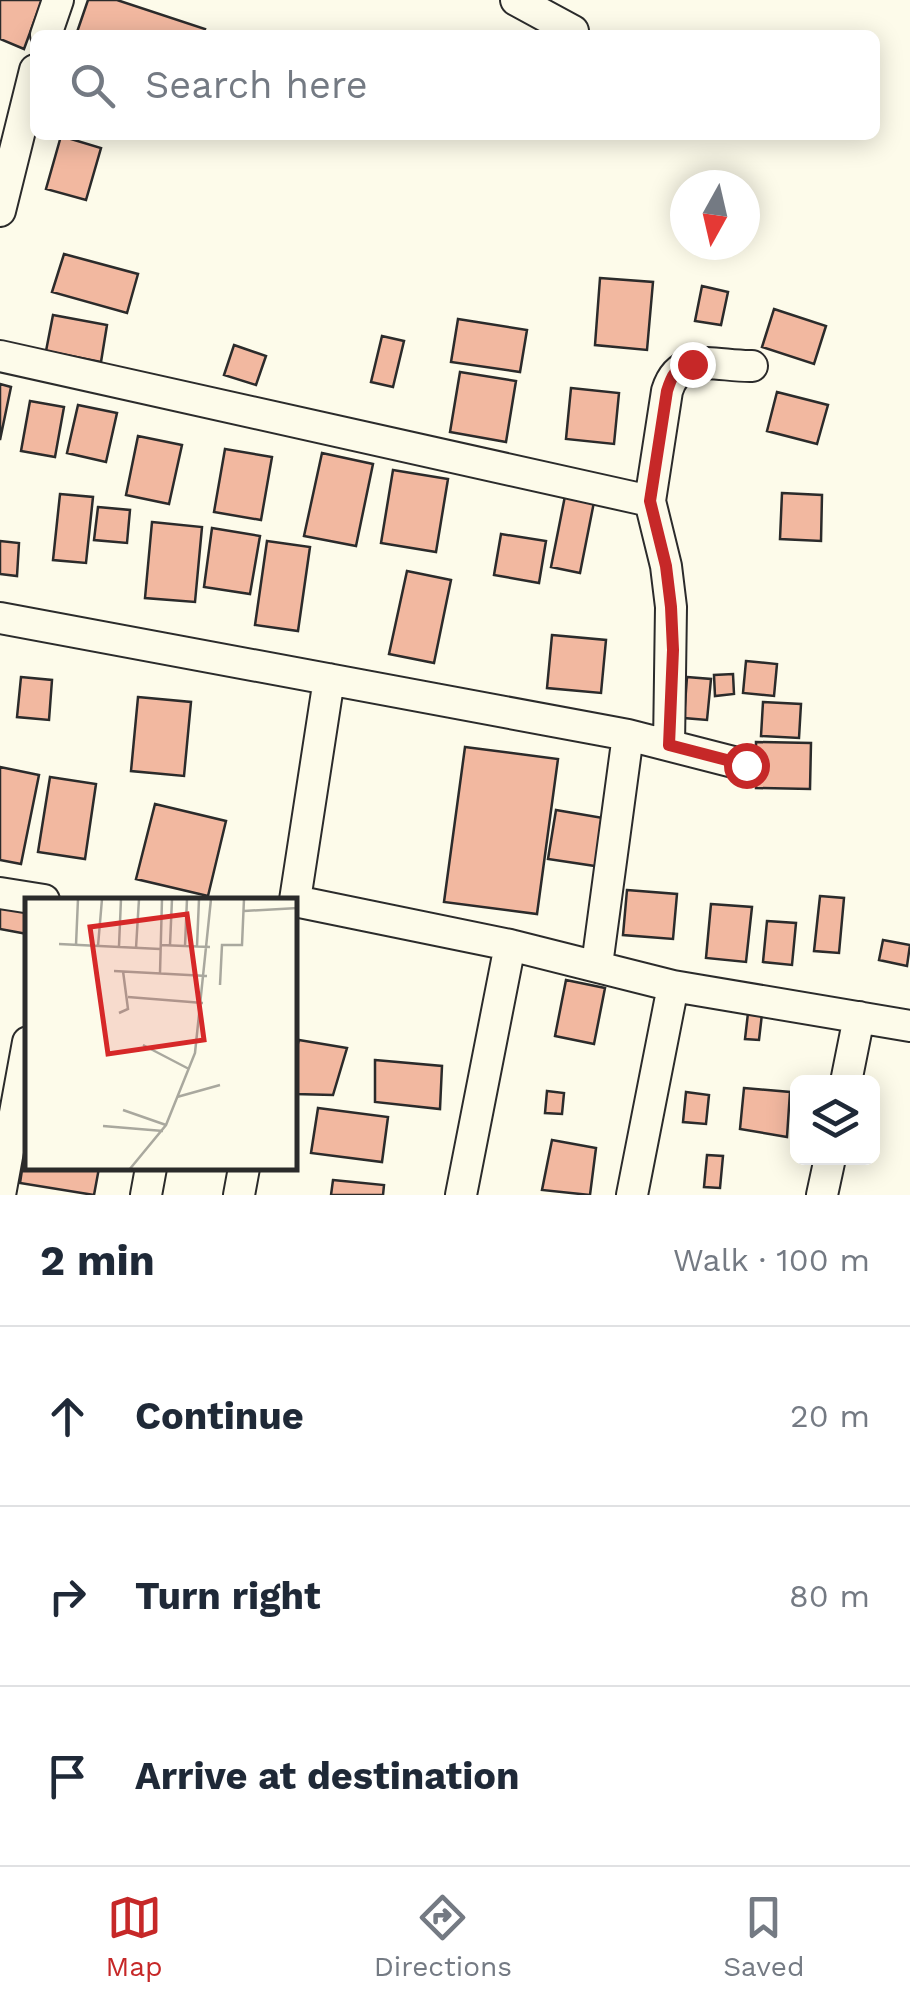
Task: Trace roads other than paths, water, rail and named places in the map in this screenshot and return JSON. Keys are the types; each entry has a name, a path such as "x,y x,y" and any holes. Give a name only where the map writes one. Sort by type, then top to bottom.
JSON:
{"street":[{"path":"48,30 58,0"},
{"path":"516,0 570,30"},
{"path":"0,210 30,90"},
{"path":"0,356 650,501"},
{"path":"669,745 671,607 666,566 650,501 672,374 680,366 692,364 752,366"},
{"path":"0,618 628,735 746,765"},
{"path":"295,898 329,679"},
{"path":"597,965 628,735"},
{"path":"0,892 33,898"},
{"path":"298,902 510,945 673,986 910,1026"},
{"path":"461,1195 510,945"},
{"path":"632,1195 673,986"},
{"path":"847,1075 859,1017"},
{"path":"0,1195 25,1058"},
{"path":"822,1195 828,1165"},
{"path":"146,1195 151,1170"},
{"path":"239,1195 244,1170"}]}
